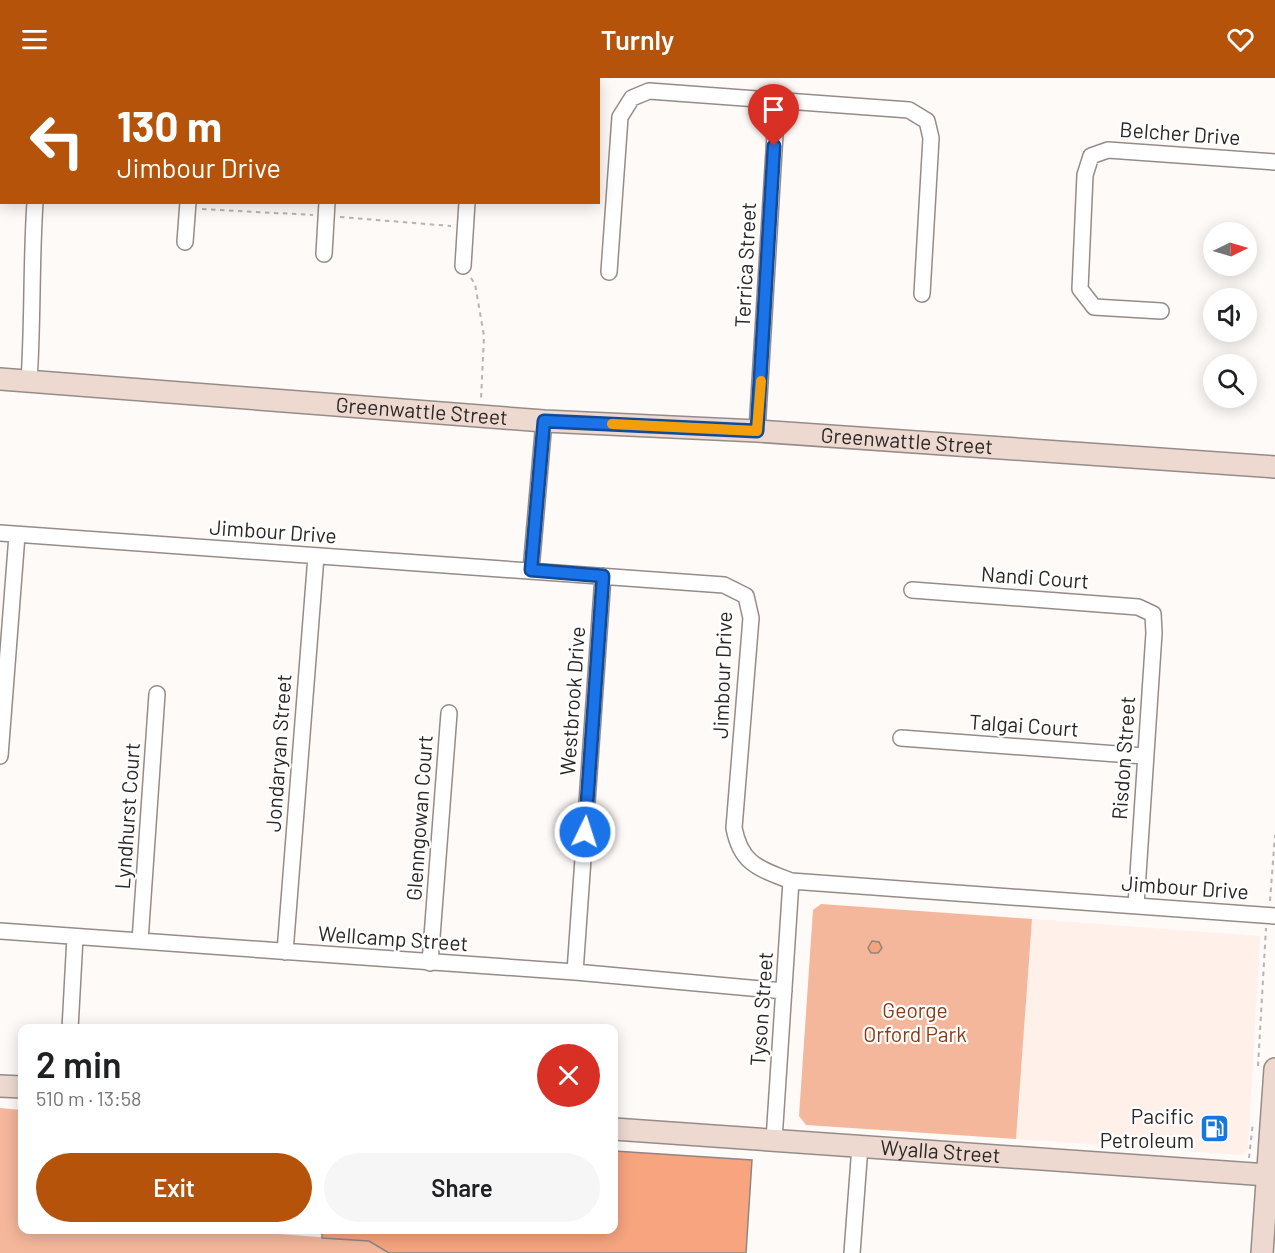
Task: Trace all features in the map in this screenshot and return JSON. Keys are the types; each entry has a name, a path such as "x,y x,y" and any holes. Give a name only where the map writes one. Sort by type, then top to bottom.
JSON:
{"street":[{"path":"609,273 620,117 632,98 649,91 909,110 927,121 932,138 922,294"},
{"name":"Terrica Street","path":"757,431 777,102"},
{"name":"Belcher Drive","path":"1161,311 1094,307 1080,289 1085,175 1091,156 1108,150 1275,162"},
{"path":"29,381 33,308 31,256 36,204"},
{"path":"185,242 188,204"},
{"path":"324,254 327,204"},
{"path":"463,266 467,204"},
{"name":"Greenwattle Street","path":"0,379 544,421 757,431 1275,467"},
{"path":"531,570 544,421"},
{"name":"Jimbour Drive","path":"0,533 724,585 746,596 751,618 734,828 739,850 762,869 791,881 1271,916"},
{"path":"0,756 17,535"},
{"name":"Jondaryan Street","path":"285,952 316,556"},
{"name":"Westbrook Drive","path":"575,972 603,576"},
{"name":"Nandi Court","path":"912,590 1138,607 1153,614"},
{"name":"Risdon Street","path":"1136,905 1144,756 1154,633 1153,614"},
{"name":"Lyndhurst Court","path":"140,940 158,694"},
{"name":"Glenngowan Court","path":"430,963 449,713"},
{"name":"Talgai Court","path":"901,738 1144,756"},
{"name":"Tyson Street","path":"774,1140 791,881"},
{"name":"Wellcamp Street","path":"0,931 575,972 784,991"},
{"path":"70,1024 75,938"},
{"path":"1262,1253 1271,1173 1266,1069"},
{"path":"0,1086 18,1087"},
{"name":"Wyalla Street","path":"618,1129 1271,1173"},
{"path":"852,1253 860,1146"}],"path":[{"path":"463,266 475,284 484,336 481,399"},
{"path":"1266,1069 1275,835"},
{"path":"1249,1156 1254,1115"}],"shaded area":[{"path":"1032,919 1260,936 1248,1149 1242,1155 1016,1139"}],"green space":[{"name":"George Orford Park","path":"821,904 1032,919 1016,1139 806,1125 799,1116 813,910"},
{"path":"0,1108 18,1110 18,1234 280,1234 369,1241 389,1253 0,1253"}],"building":[{"path":"872,941 879,942 882,948 878,953 871,953 868,948"},
{"path":"618,1151 752,1160 746,1253 389,1253 369,1241 322,1238 322,1234 618,1234"}],"slow traffic":[{"path":"612,424 757,431 761,381"}],"place":[{"name":"Pacific Petroleum","path":"1215,1129"}],"route":[{"path":"585,832 603,576 531,570 544,421 757,431 774,146"}]}
